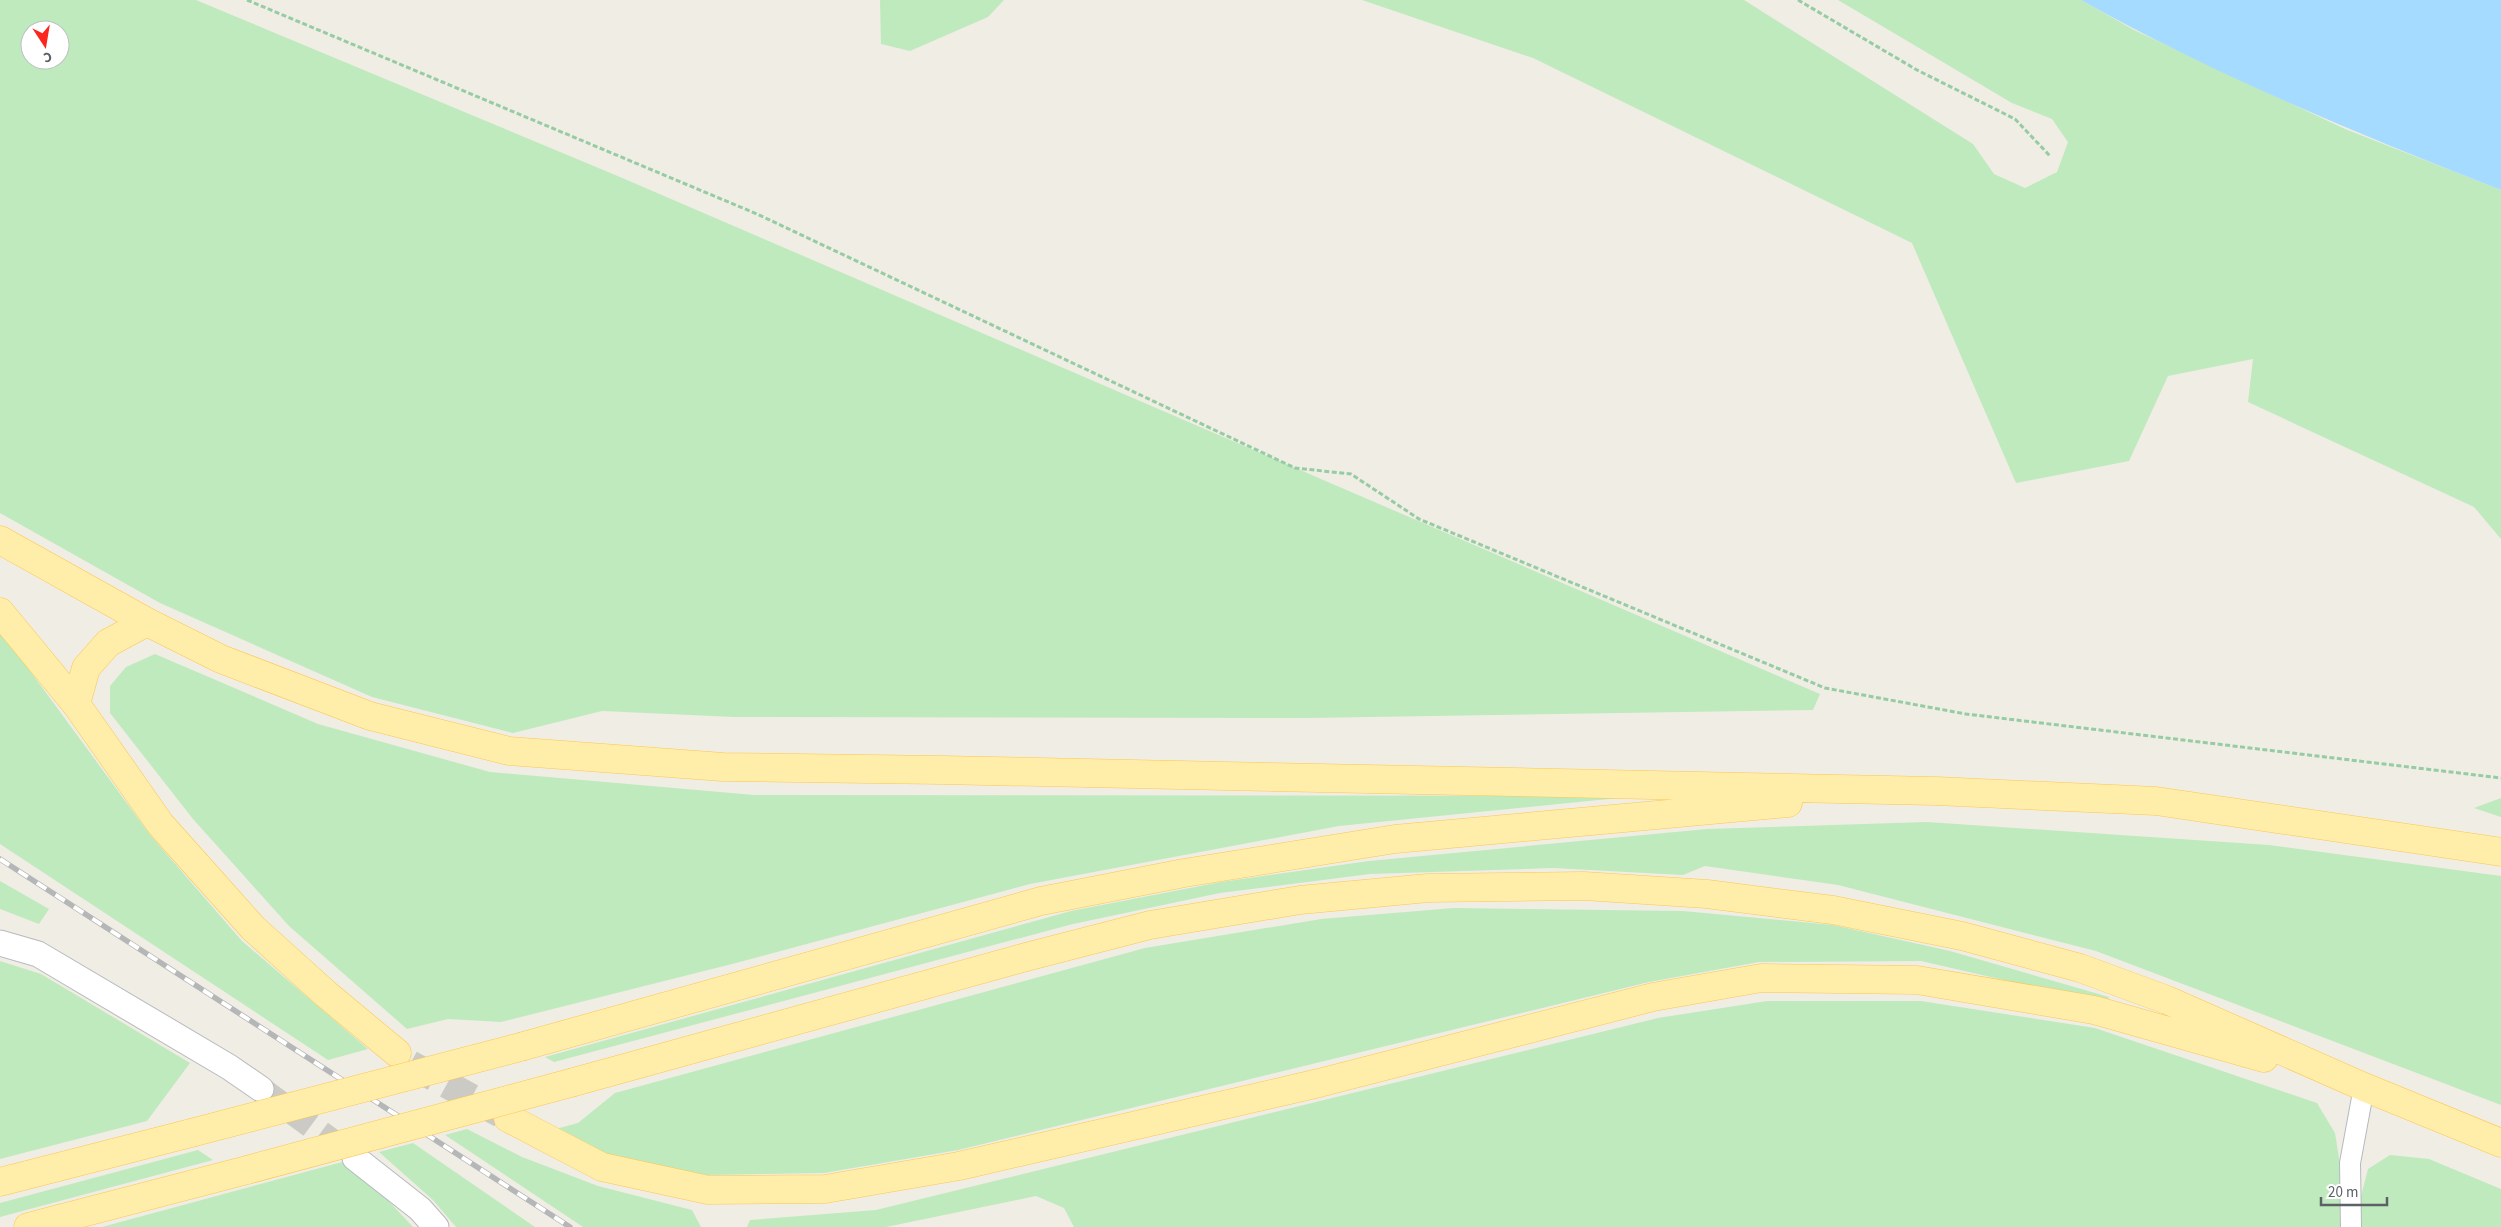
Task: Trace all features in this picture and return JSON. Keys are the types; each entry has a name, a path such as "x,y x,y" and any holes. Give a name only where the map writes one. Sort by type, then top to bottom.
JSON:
{"main road":[{"path":"0,540 148,622 221,658 370,716 509,751 723,767 1936,791 2156,801 2501,852"},
{"path":"0,612 76,704 161,825 253,928 326,994 397,1053"},
{"path":"76,704 86,668 108,643 148,622"},
{"path":"0,1182 524,1046 1041,901 1184,873 1395,839 1936,791"},
{"path":"28,1227 574,1082 1016,959 1150,925 1300,900 1428,888 1584,886 1707,894 1833,910 1962,936 2080,968 2167,1000 2364,1087 2501,1143"},
{"path":"508,1118 602,1167 708,1190 825,1189 960,1166 1319,1083 1653,997 1761,978 1917,980 2094,1010 2364,1087"}],"street":[{"path":"0,943 38,954 229,1067 261,1089"},
{"path":"2351,1227 2350,1163 2364,1087"},
{"path":"355,1158 420,1209 436,1227"}],"path":[{"path":"247,0 758,214 1295,468 1351,474 1419,519 1825,688 1966,714 2501,778"},
{"path":"1798,0 1917,70 2016,119 2050,156"}],"green space":[{"path":"0,0 196,0 620,177 1820,694 1813,710 1307,718 734,717 602,711 513,733 372,697 160,603 0,513"},
{"path":"880,0 1004,0 988,17 910,51 881,44"},
{"path":"1362,0 1744,0 1973,144 1994,174 2025,188 2057,172 2068,142 2052,119 2012,103 1838,0 2081,0 2134,30 2345,129 2501,190 2501,539 2474,507 2248,402 2253,359 2168,376 2129,461 2016,483 1912,243 1533,58"},
{"path":"0,630 151,836 242,941 368,1049 328,1060 0,844"},
{"path":"155,654 318,724 490,772 754,795 1638,796 1339,826 1030,884 736,963 501,1022 448,1019 407,1029 289,926 193,819 110,713 110,686 126,667"},
{"path":"2501,798 2501,817 2474,808"},
{"path":"1927,822 2269,845 2501,876 2501,1105 2096,951 1838,885 1705,866 1683,875 1553,868 1370,874 1220,893 1073,924 554,1062 545,1057 1071,911 1221,882 1369,861 1707,829"},
{"path":"0,881 49,909 39,924 0,909"},
{"path":"1454,908 1683,911 1833,925 1950,951 2109,997 2107,1004 1921,961 1759,962 1649,982 958,1150 824,1173 707,1175 608,1158 556,1129 578,1123 615,1093 1145,948 1321,919"},
{"path":"0,961 41,974 190,1063 147,1121 0,1159"},
{"path":"1767,1001 1921,1001 2095,1028 2317,1103 2335,1133 2344,1190 2342,1227 1074,1227 1064,1208 1036,1196 886,1227 747,1227 750,1220 876,1210 1658,1018"},
{"path":"467,1129 522,1157 598,1186 692,1210 701,1227 583,1227 445,1135"},
{"path":"413,1143 535,1227 456,1227 433,1200 379,1152"},
{"path":"198,1150 213,1160 0,1217 0,1203"},
{"path":"2390,1155 2429,1159 2501,1189 2501,1227 2361,1227 2360,1200 2368,1169"},
{"path":"350,1160 413,1227 102,1227 331,1165"}],"water":[{"path":"2081,0 2501,0 2501,190 2288,102 2183,53"}],"tunnel":[{"path":"410,1064 501,1114"},
{"path":"261,1089 352,1156"}],"railway":[{"path":"0,859 570,1227"}]}
